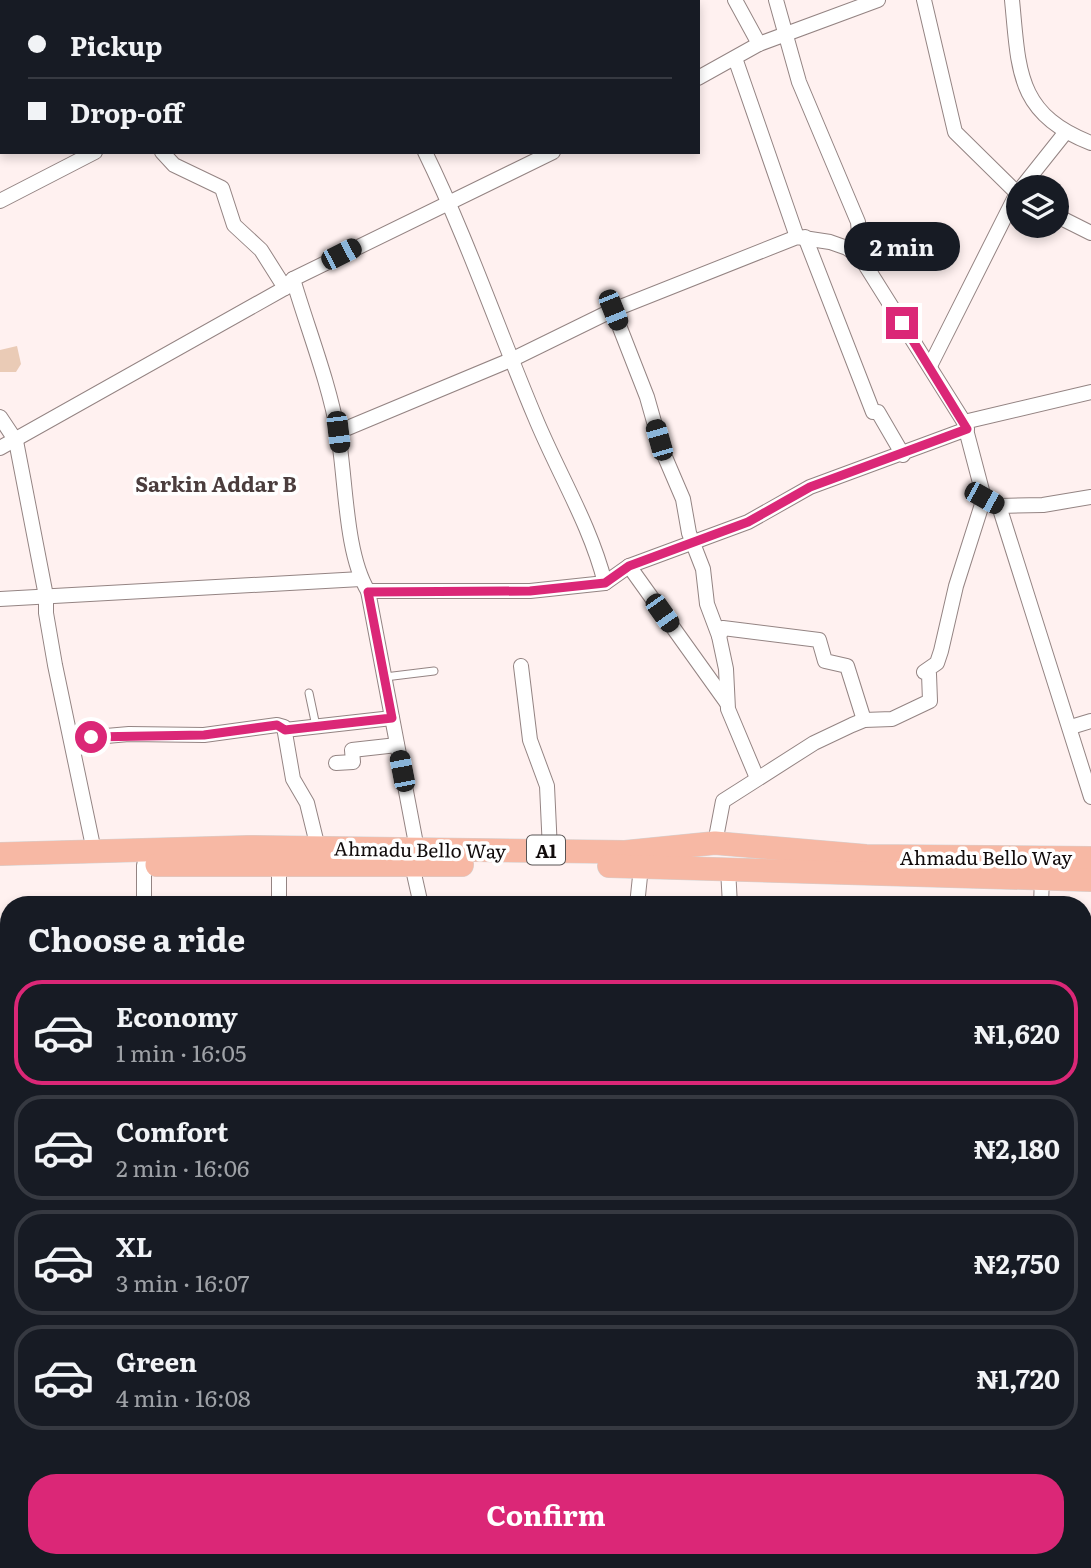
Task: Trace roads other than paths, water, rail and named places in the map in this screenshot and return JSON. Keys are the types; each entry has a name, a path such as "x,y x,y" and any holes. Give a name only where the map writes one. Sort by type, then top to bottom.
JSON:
{"highway":[{"name":"Ahmadu Bello Way","path":"0,868 279,864 550,850 625,852 715,843 866,856 1091,858"},
{"name":"Ahmadu Bello Way","path":"0,854 318,848 414,857 641,867 1091,880"}],"street":[{"path":"735,0 759,44"},
{"path":"776,0 784,34 822,141 858,222 861,258"},
{"path":"700,77 759,44 878,0"},
{"path":"924,0 955,132 1006,179"},
{"path":"1012,0 1020,75 1026,94 1036,108 1065,133 1091,144"},
{"path":"735,58 801,237 873,412 878,412 903,455"},
{"path":"1032,175 1065,133"},
{"path":"0,201 91,154"},
{"path":"164,154 174,165 222,188 234,225 261,250 289,283 338,432 349,519 385,677 420,896"},
{"path":"426,154 450,203 545,443 597,550 605,583"},
{"path":"0,448 289,283 549,154"},
{"path":"930,366 1006,217"},
{"path":"1069,222 1091,233"},
{"path":"338,432 513,359 613,310 801,237 848,248 861,258 966,425 984,498 956,586 937,663 924,673 929,674 930,701 892,719 864,720 814,743 757,778 723,801 715,843"},
{"path":"613,310 643,387 662,450 683,499 689,533 703,569 707,604 719,636 726,669 727,703"},
{"path":"0,599 365,585 530,591 605,583 629,566 695,544 748,522 810,487 903,455 966,425 1091,392"},
{"path":"0,417 16,441 46,596 46,613 94,851"},
{"path":"984,498 999,506 1042,505 1091,498"},
{"path":"999,506 1091,797"},
{"path":"629,566 727,703 757,778"},
{"path":"719,636 723,628 819,640 825,661 847,666 864,720"},
{"path":"521,666 530,740 547,786 550,850"},
{"path":"72,739 129,734 204,735 277,725 285,730 392,718"},
{"path":"1071,727 1091,721"},
{"path":"285,730 291,772 307,803 318,848"},
{"path":"336,764 353,762 352,750 397,745"},
{"path":"279,864 279,896"},
{"path":"144,865 144,896"},
{"path":"638,896 641,867"},
{"path":"728,869 730,896"},
{"path":"1041,896 1042,877"}],"lane":[{"path":"385,677 434,671"},
{"path":"309,693 316,727"}],"district":[{"name":"Sarkin Addar B","path":"216,482"}]}
